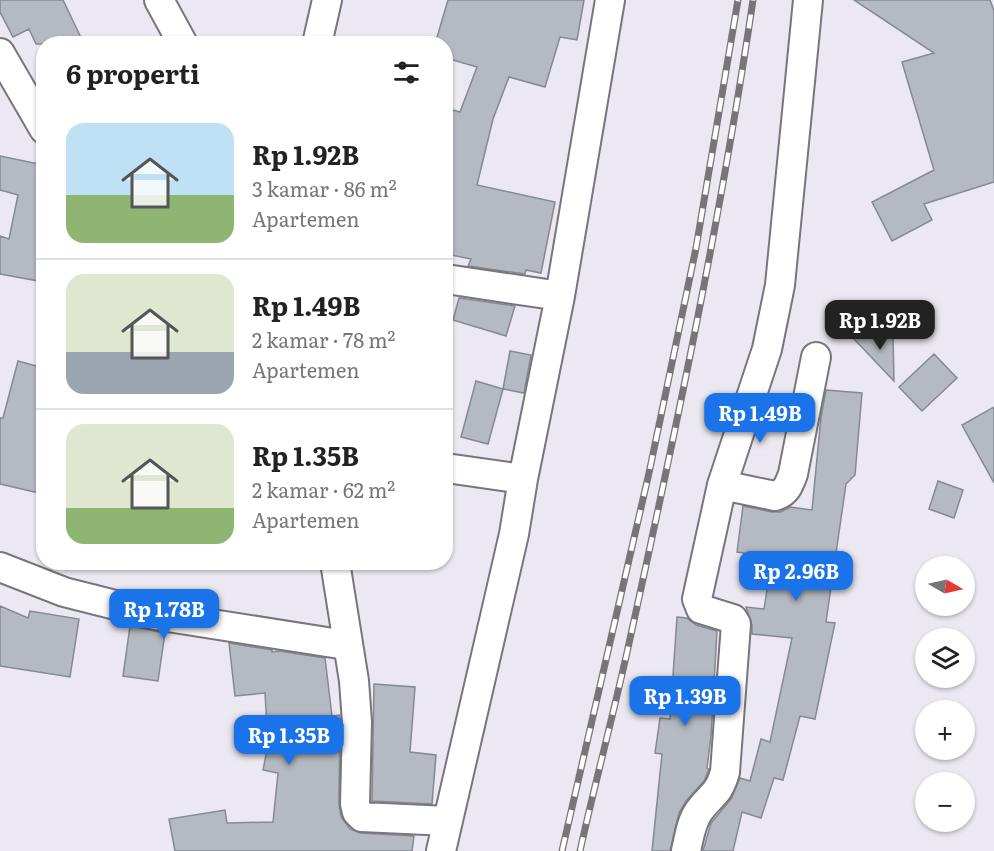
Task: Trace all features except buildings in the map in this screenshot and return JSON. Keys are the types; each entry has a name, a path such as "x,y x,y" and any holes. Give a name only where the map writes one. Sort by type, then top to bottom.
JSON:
{"street":[{"path":"159,0 179,36"},
{"path":"319,36 327,0"},
{"path":"441,851 514,534 560,296 610,0"},
{"path":"686,851 696,817 718,792 725,772 736,624 733,619 701,609 697,599 722,485 767,348 780,285 808,0"},
{"path":"0,53 36,115"},
{"path":"453,280 560,296"},
{"path":"722,485 775,496 787,489 793,474 816,357"},
{"path":"453,469 523,479"},
{"path":"0,567 64,592 155,615 346,645"},
{"path":"336,570 346,645 354,681 357,722 355,804 357,812 362,817 448,821"}],"railway":[{"path":"562,851 649,473 696,248 738,0"},
{"path":"580,851 628,648 680,406 727,163 753,0"}]}
